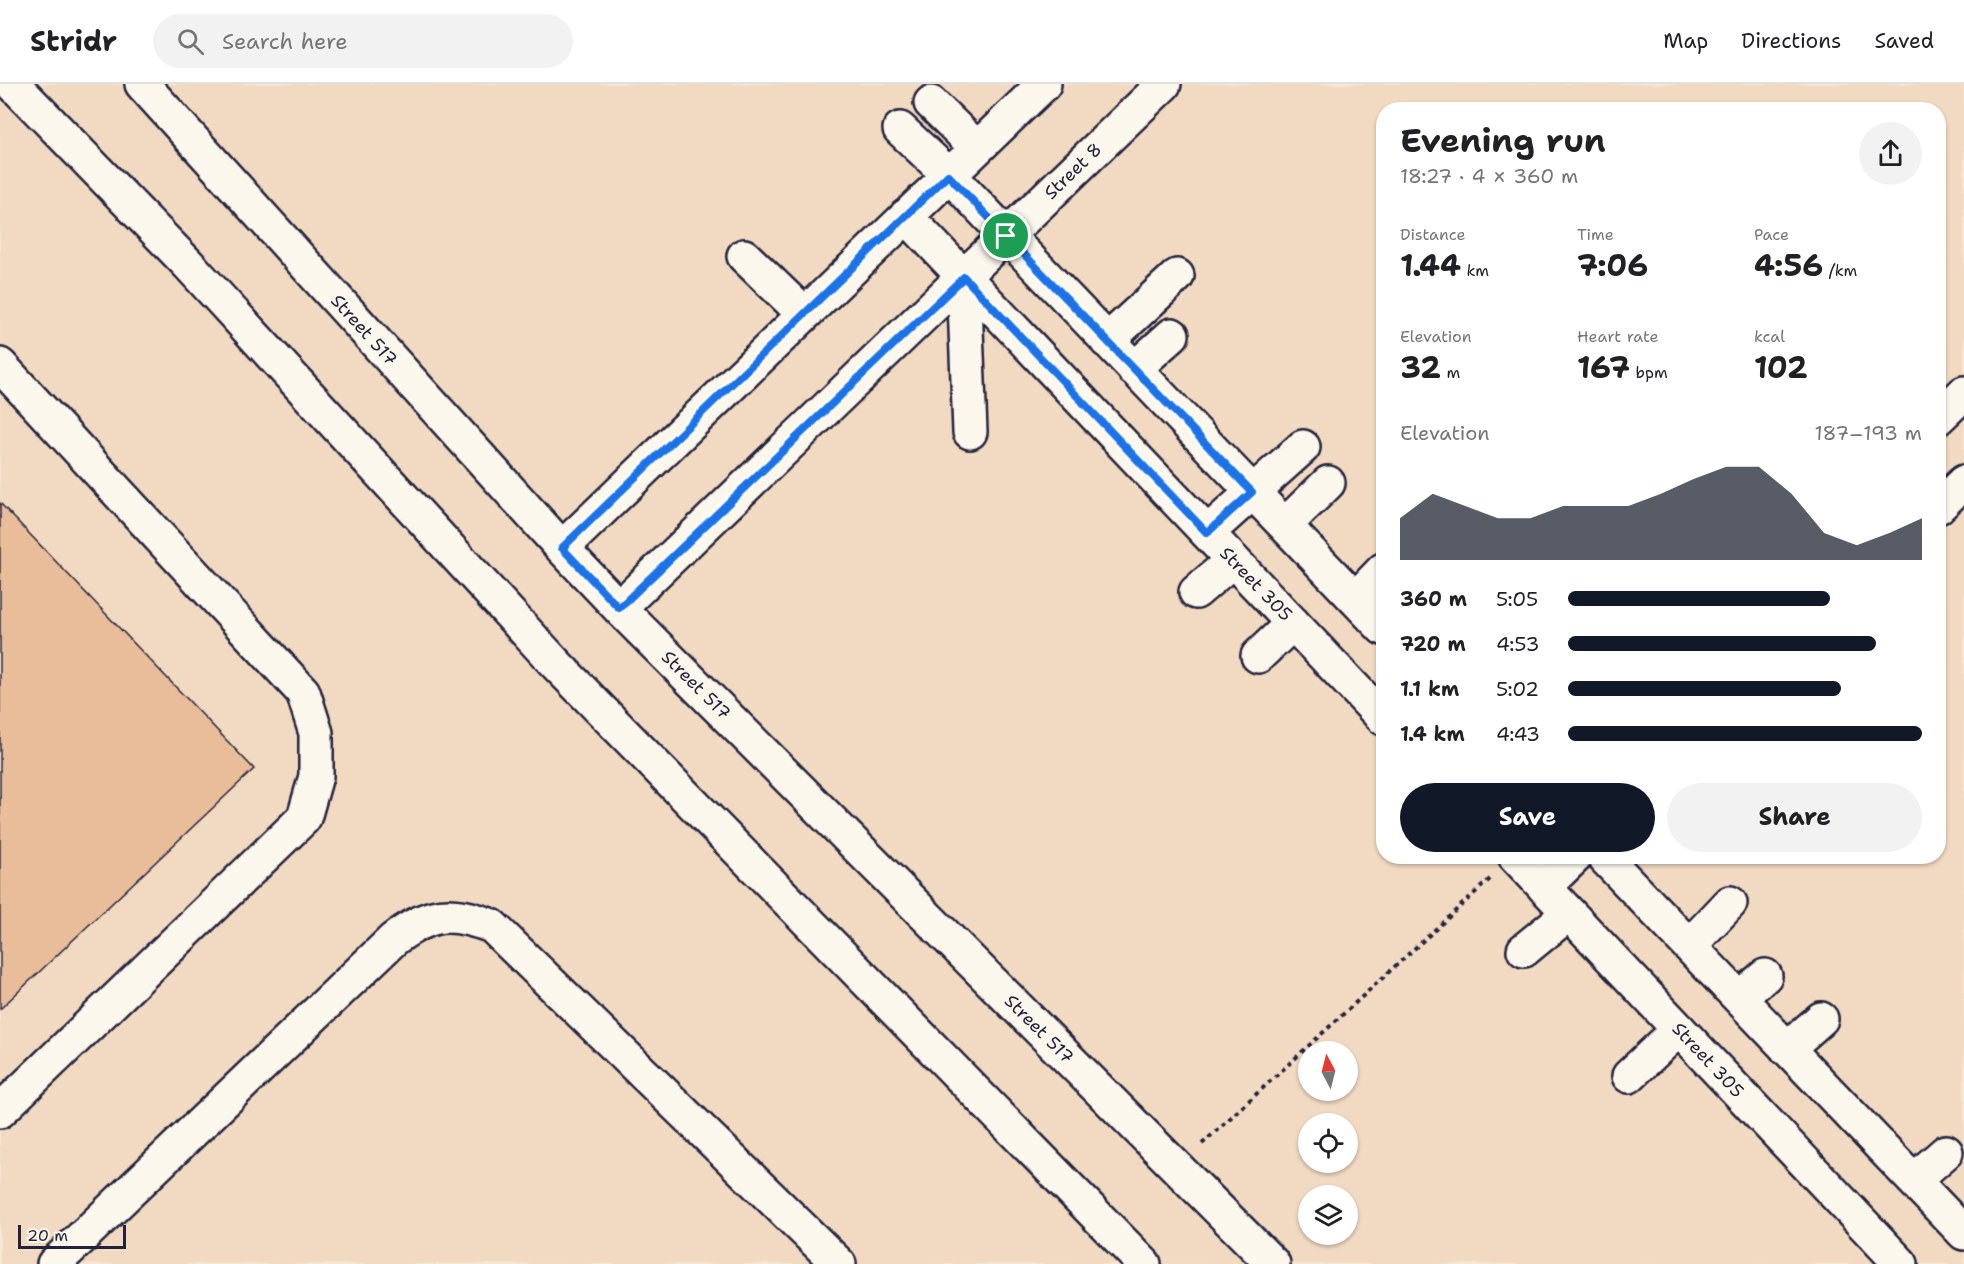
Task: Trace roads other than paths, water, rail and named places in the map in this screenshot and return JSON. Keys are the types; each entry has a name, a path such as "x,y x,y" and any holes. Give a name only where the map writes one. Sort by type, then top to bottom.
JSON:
{"street":[{"path":"13,84 189,265 555,663 1144,1264"},
{"path":"562,548 1044,84"},
{"name":"Street 8","path":"619,608 1164,84"},
{"name":"Street 517","path":"154,88 562,548 619,608 1273,1264"},
{"path":"931,103 977,148"},
{"path":"900,129 948,175 1376,621"},
{"name":"Street 305","path":"906,216 1376,711"},
{"path":"744,255 804,314"},
{"path":"1107,341 1177,276"},
{"path":"964,277 970,432"},
{"path":"1134,369 1172,335"},
{"path":"0,365 303,692 316,733 316,776 304,818 0,1112"},
{"path":"1946,410 1964,393"},
{"path":"1207,533 1302,447"},
{"path":"1946,499 1964,482"},
{"path":"1285,525 1328,483"},
{"path":"1196,592 1233,560"},
{"path":"1355,599 1376,577"},
{"path":"1258,656 1293,623"},
{"name":"Street 305","path":"1522,864 1897,1262"},
{"path":"1544,887 1568,864"},
{"path":"1611,864 1964,1233"},
{"path":"1689,946 1730,903"},
{"path":"1524,950 1569,913"},
{"path":"54,1264 394,939 416,923 441,916 467,917 492,926 839,1264"},
{"path":"1739,998 1765,976"},
{"path":"1787,1049 1821,1019"},
{"path":"1629,1077 1679,1029"},
{"path":"1914,1180 1946,1152"}]}
